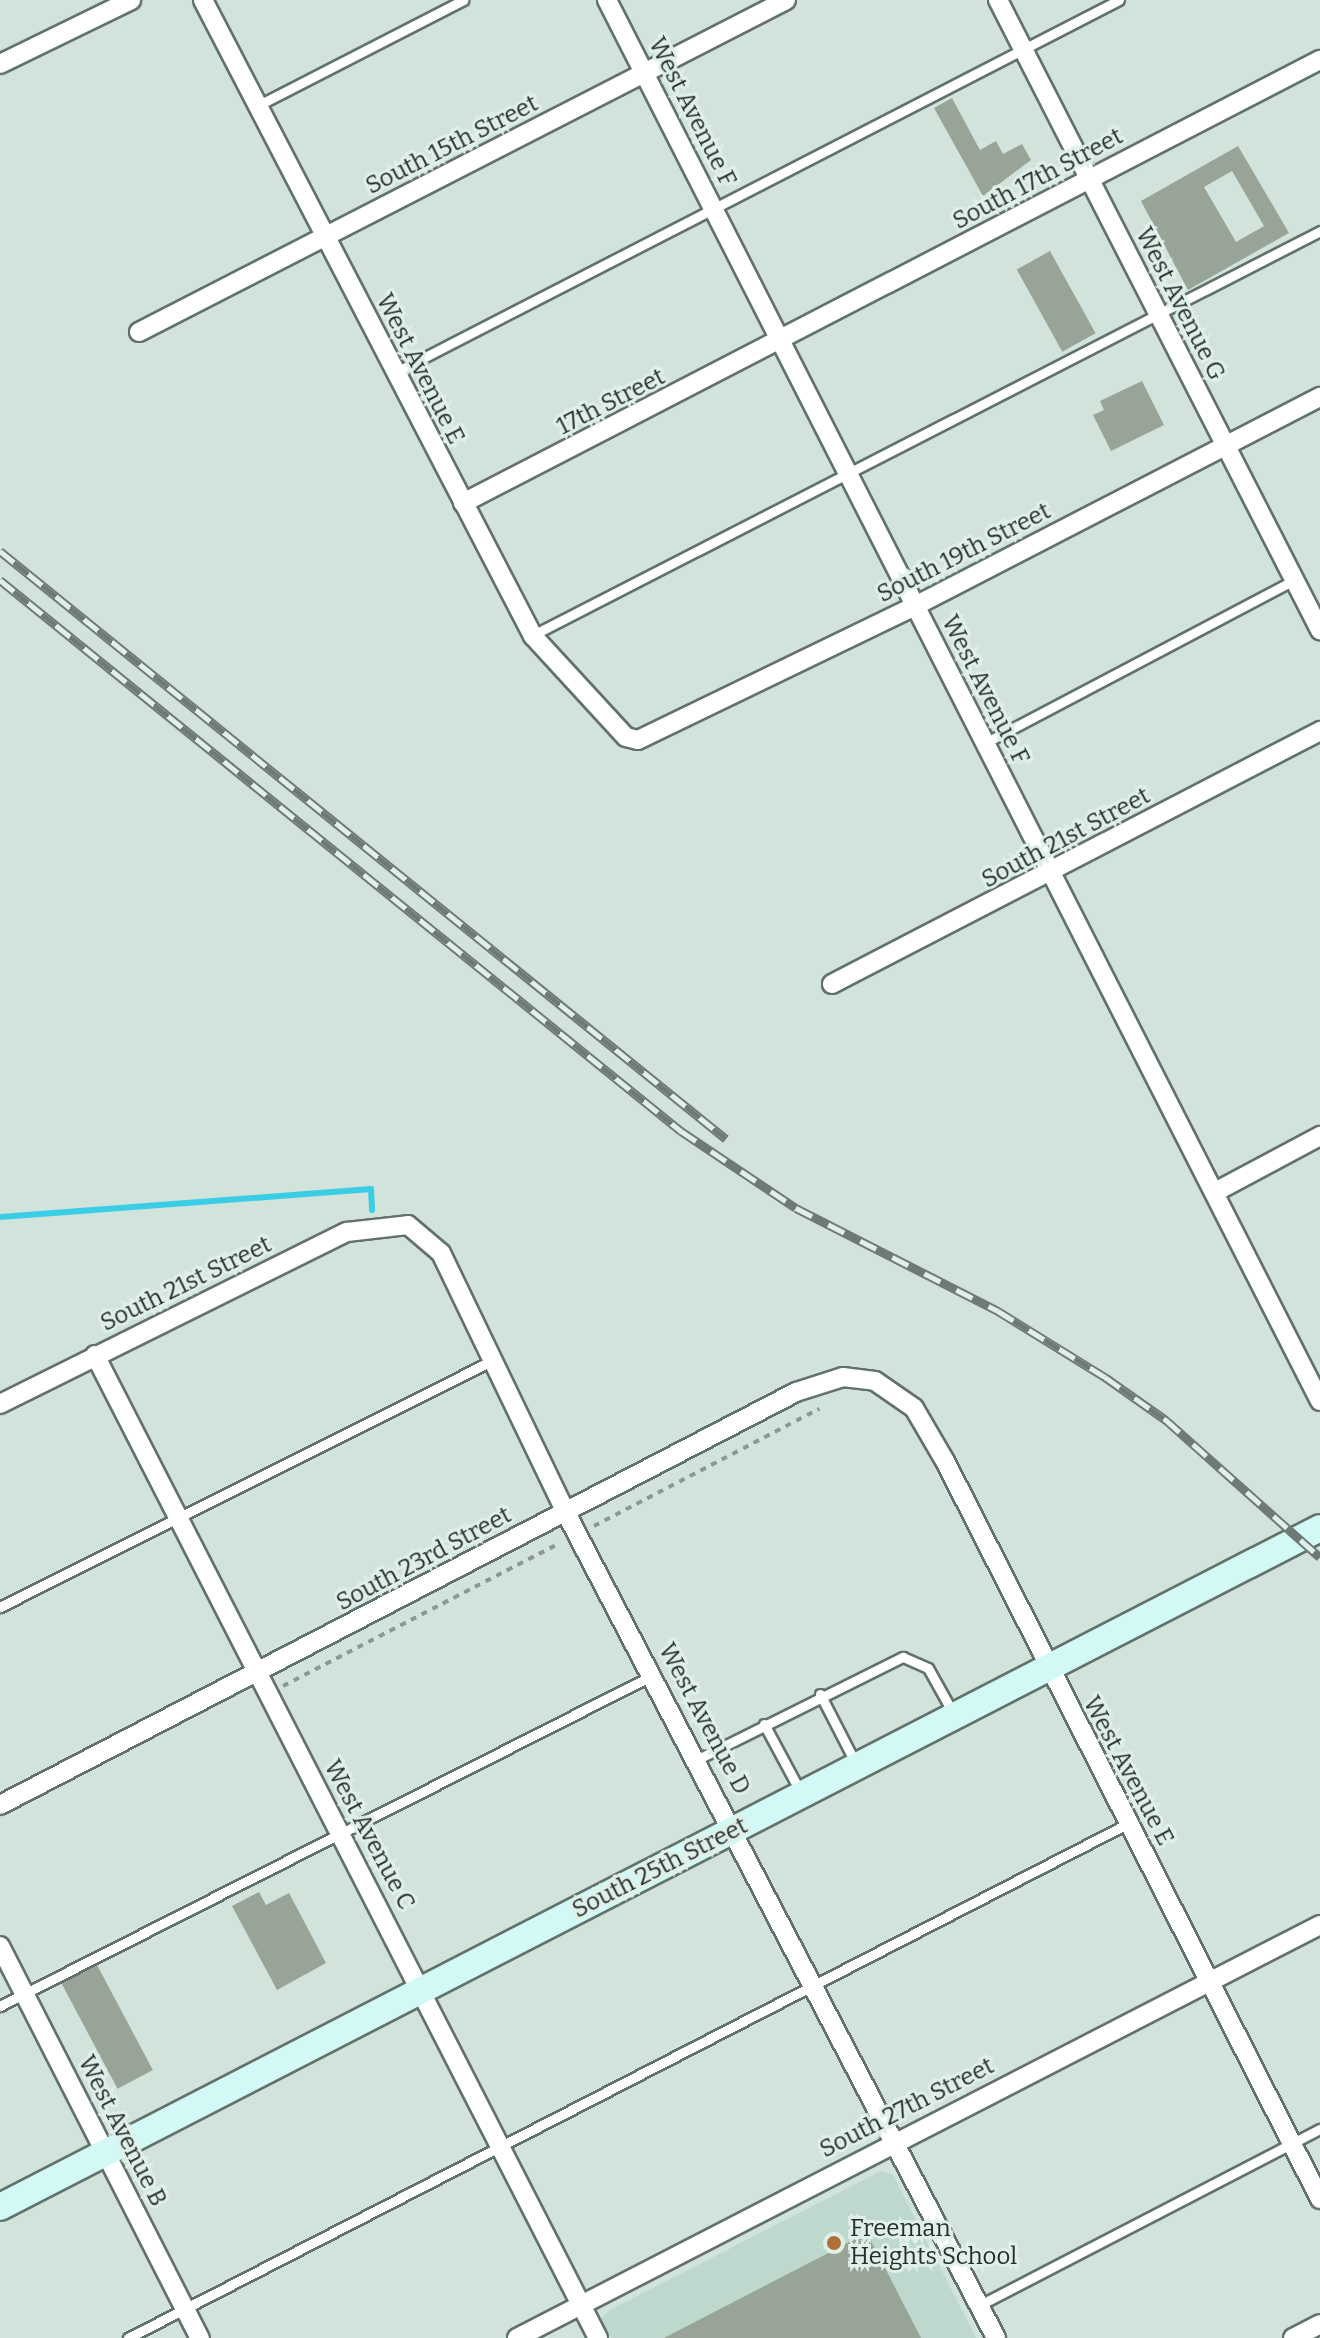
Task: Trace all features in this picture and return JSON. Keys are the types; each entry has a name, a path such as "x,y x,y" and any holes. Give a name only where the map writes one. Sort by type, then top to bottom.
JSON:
{"street":[{"path":"0,64 131,0"},
{"name":"West Avenue E","path":"203,0 533,636 626,737"},
{"name":"West Avenue F","path":"607,0 647,73 847,474 1217,1191 1320,1401"},
{"name":"South 15th Street","path":"139,332 786,0"},
{"name":"West Avenue G","path":"998,0 1320,630"},
{"name":"South 17th Street","path":"781,343 1089,178 1320,60"},
{"name":"17th Street","path":"463,503 781,343"},
{"name":"South 19th Street","path":"626,737 638,740 915,606 1320,397"},
{"name":"South 21st Street","path":"832,984 1052,873 1320,731"},
{"path":"1217,1191 1320,1136"},
{"name":"South 21st Street","path":"0,1404 347,1232 399,1225"},
{"name":"West Avenue D","path":"399,1225 441,1253 565,1511 736,1829 996,2338"},
{"name":"West Avenue C","path":"95,1355 423,1990 598,2338"},
{"name":"South 23rd Street","path":"0,1805 258,1674 796,1392 843,1377 875,1381"},
{"name":"West Avenue E","path":"875,1381 914,1408 1047,1669 1212,1979 1320,2199"},
{"name":"South 25th Street","path":"0,2207 1320,1528"},
{"name":"South 27th Street","path":"517,2338 896,2140 1320,1925"},
{"name":"West Avenue B","path":"0,1946 200,2338"},
{"path":"1293,2338 1320,2324"}],"lane":[{"path":"257,106 463,0"},
{"path":"395,373 1119,0"},
{"path":"533,636 1320,231"},
{"path":"985,743 1294,580"},
{"path":"0,1607 493,1360"},
{"path":"698,1759 820,1694 903,1657 928,1668 955,1716"},
{"path":"0,2006 339,1830 653,1675"},
{"path":"820,1694 857,1767"},
{"path":"764,1724 802,1795"},
{"path":"128,2338 503,2150 1129,1823"},
{"path":"980,2305 1320,2129"}],"path":[{"path":"594,1526 819,1409"},
{"path":"279,1688 569,1538"}],"shaded area":[{"name":"Freeman Heights School","path":"881,2171 893,2175 976,2338 611,2338 601,2319 610,2310"}],"building":[{"path":"952,98 980,150 996,141 1003,154 1022,144 1031,160 983,196 934,108"},
{"path":"1238,146 1289,233 1188,290 1141,201","holes":["1232,171 1264,226 1236,242 1204,187"]},
{"path":"1050,251 1096,333 1062,352 1017,269"},
{"path":"1142,381 1164,425 1111,451 1093,415 1104,410 1100,401"},
{"path":"259,1892 266,1905 289,1893 326,1963 277,1990 232,1906"},
{"path":"97,1965 153,2070 118,2089 62,1984"},
{"path":"867,2233 921,2338 664,2338"}],"waterway":[{"path":"0,1217 371,1189 372,1210"}],"railway":[{"path":"0,551 726,1139"},
{"path":"0,580 681,1131 796,1208 998,1311 1105,1377 1166,1420 1320,1557"}],"place":[{"name":"Freeman Heights School","path":"834,2243"}]}
